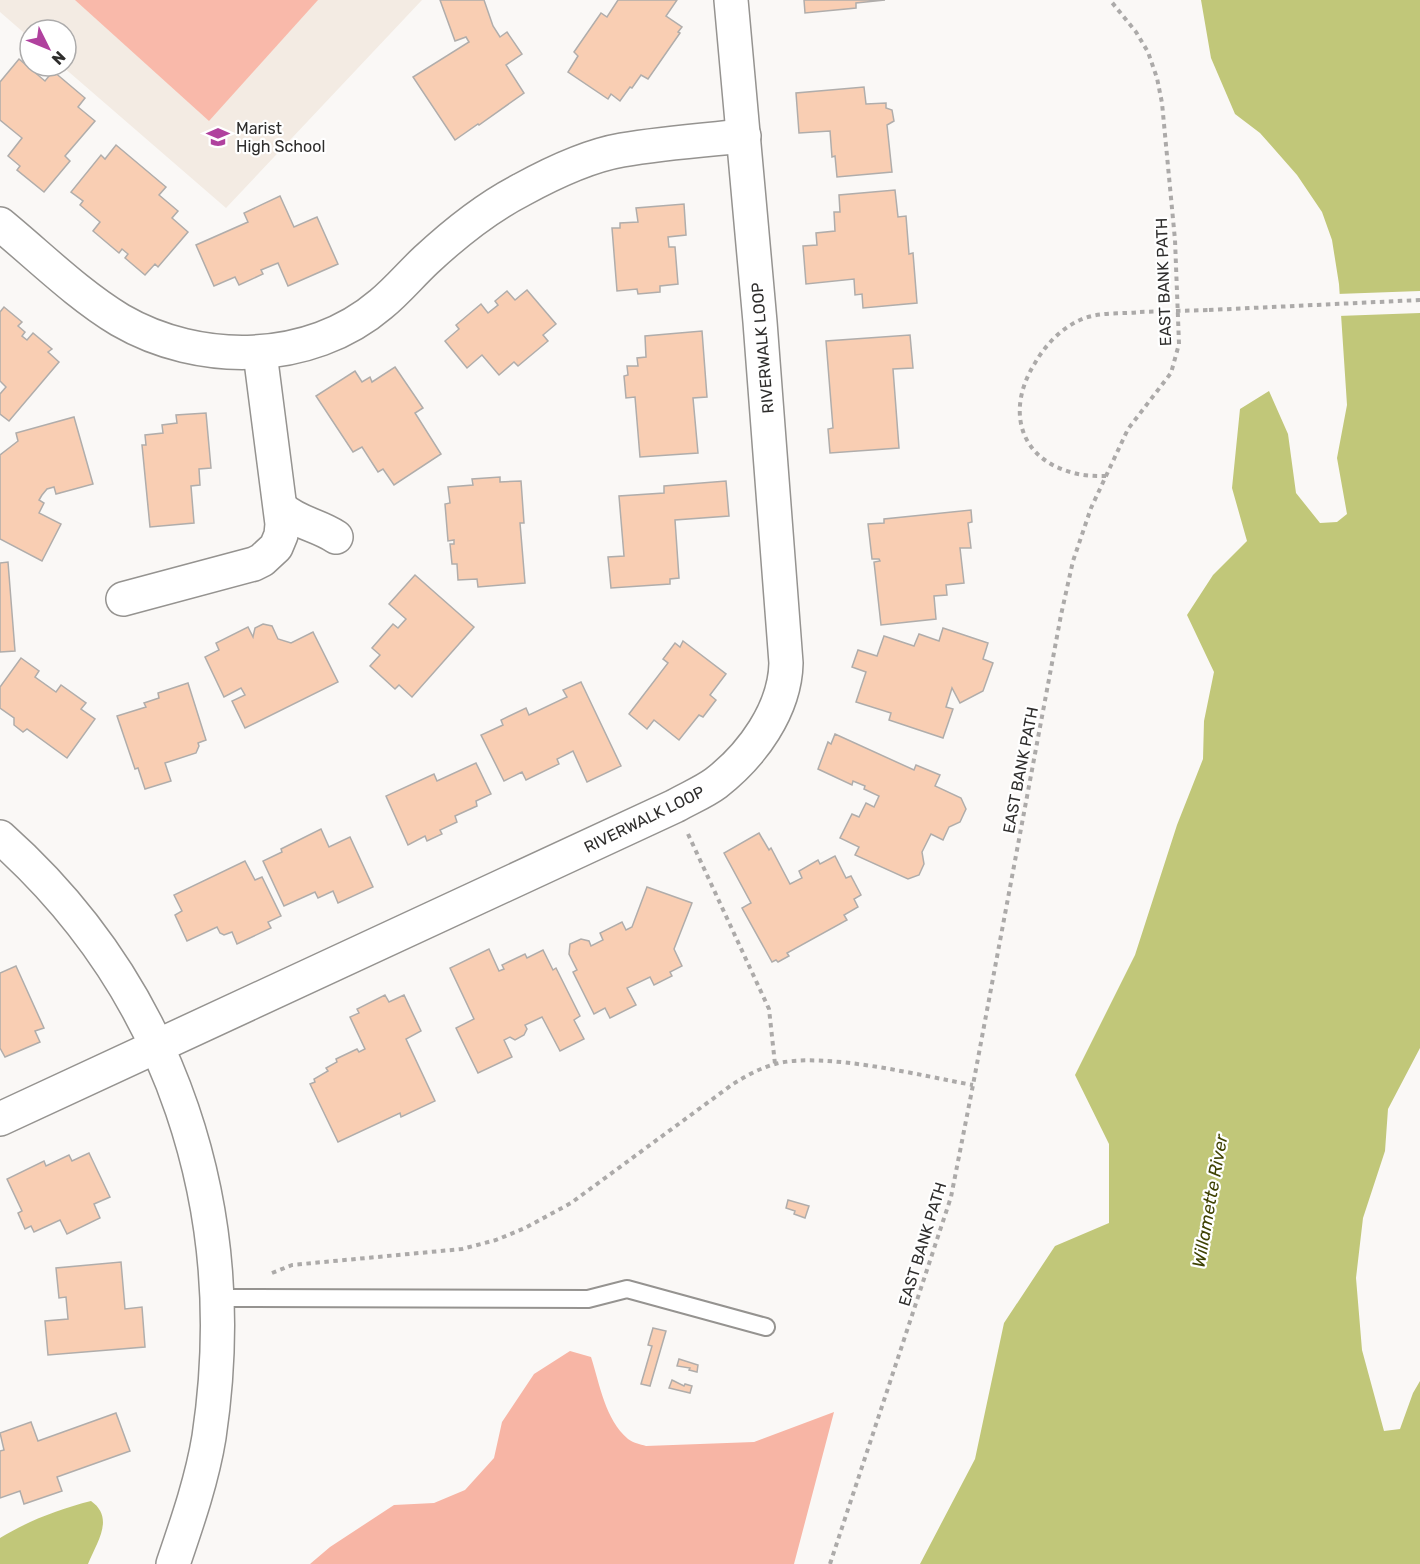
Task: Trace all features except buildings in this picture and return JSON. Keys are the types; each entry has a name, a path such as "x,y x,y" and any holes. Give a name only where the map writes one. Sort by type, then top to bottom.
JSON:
{"street":[{"name":"RIVERWALK LOOP","path":"0,1119 675,806 714,784 742,758 774,712 786,674 760,322 731,0"},
{"path":"0,224 84,294 123,322 167,340 192,347 216,351 260,353 310,342 338,331 361,318 380,305 459,231 490,208 551,174 621,150 744,136"},
{"path":"123,599 254,564 276,547 281,535 281,508 260,353"},
{"path":"281,508 294,518 317,525 336,537"},
{"path":"0,837 45,880 82,925 123,984 158,1047 180,1103 200,1167 209,1215 218,1298 218,1350 208,1440 195,1497 173,1564"}],"lane":[{"path":"218,1298 588,1299 627,1289 766,1327"}],"path":[{"name":"EAST BANK PATH","path":"830,1564 951,1197 1061,615 1079,542 1091,508 1128,429 1171,373 1179,345 1175,240 1159,86 1148,52 1136,32 1110,0"},
{"path":"1106,476 1075,473 1061,469 1042,458 1023,435 1019,424 1019,398 1024,383 1040,353 1062,332 1085,318 1140,312 1420,300"},
{"path":"675,806 769,1009 775,1064"},
{"path":"263,1298 262,1280 292,1265 462,1249 496,1240 525,1228 571,1203 733,1084 756,1071 775,1064 804,1061 840,1063 973,1085"}],"shaded area":[{"name":"Marist High School","path":"0,0 422,0 226,208 76,78 78,78 78,18 18,18 18,28 0,12"},
{"path":"75,0 318,0 209,121"},
{"path":"570,1351 591,1357 604,1401 614,1422 628,1439 646,1446 754,1442 834,1412 794,1564 310,1564 330,1547 394,1505 434,1503 465,1490 494,1458 502,1422 534,1374"}],"water":[{"name":"Willamette River","path":"1201,0 1420,0 1420,1048 1388,1109 1385,1151 1363,1218 1356,1278 1362,1350 1384,1431 1400,1429 1413,1393 1420,1381 1420,1564 920,1564 975,1459 1004,1323 1055,1246 1109,1223 1109,1144 1075,1075 1135,955 1177,825 1203,759 1204,721 1214,672 1187,615 1213,575 1247,541 1232,488 1240,409 1269,391 1288,434 1296,493 1320,523 1337,522 1347,514 1337,458 1347,405 1339,284 1332,240 1322,212 1297,175 1260,133 1235,114 1211,58"},
{"path":"91,1501 102,1515 103,1523 102,1531 88,1564 0,1564 0,1538 44,1516"}],"pier":[{"path":"1420,291 1420,313 1338,316 1337,294"}],"place":[{"name":"Marist High School","path":"218,137"}]}
